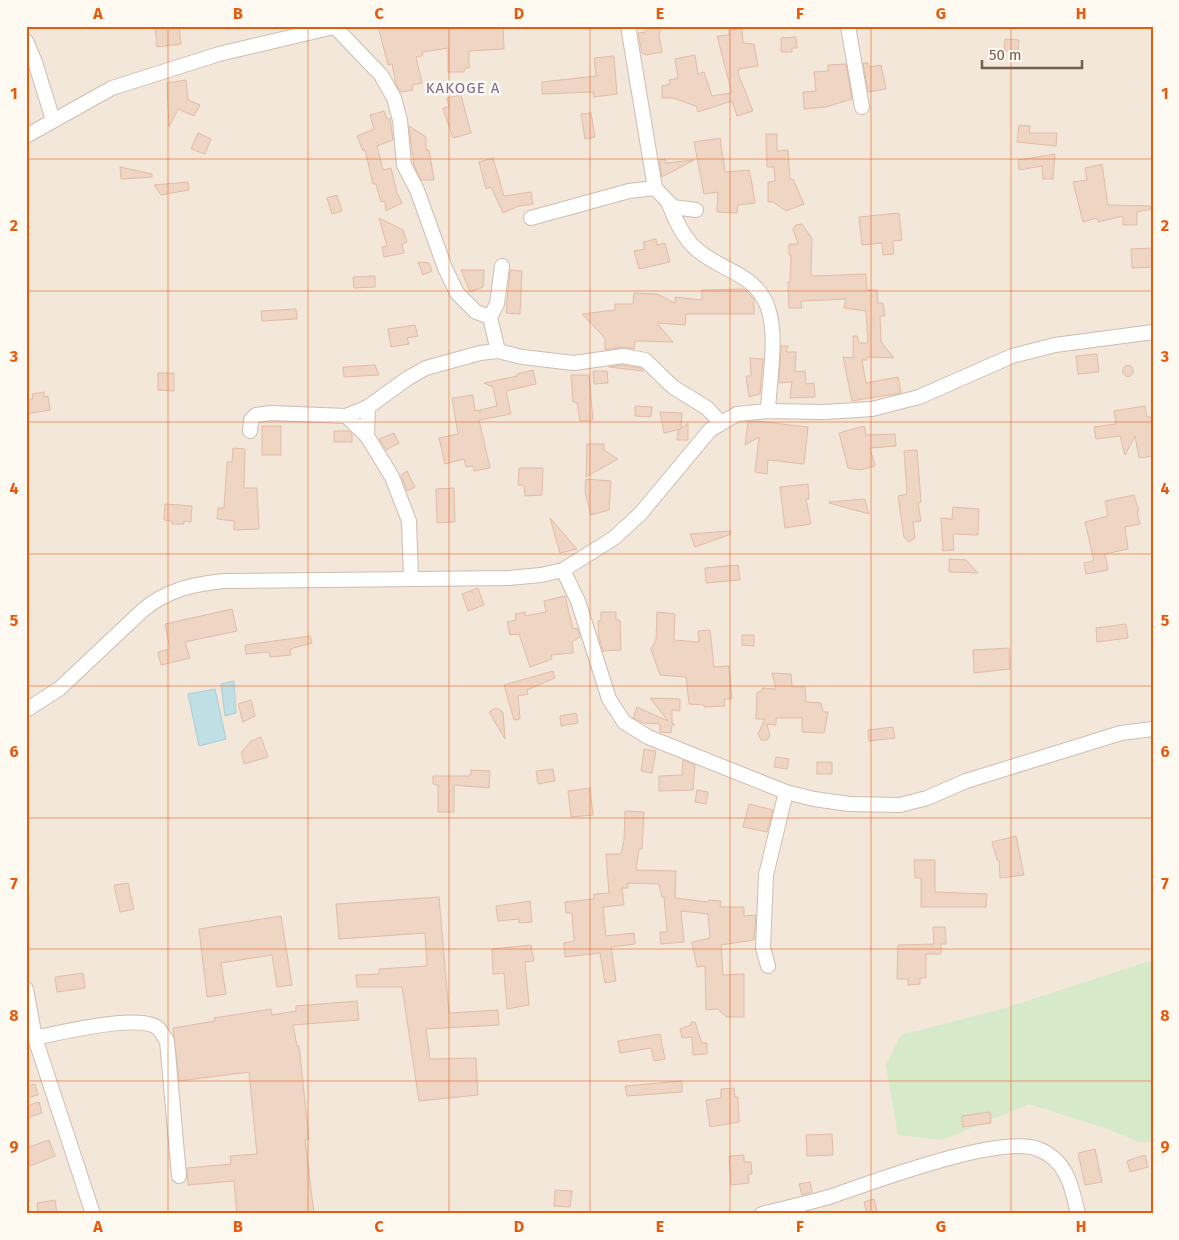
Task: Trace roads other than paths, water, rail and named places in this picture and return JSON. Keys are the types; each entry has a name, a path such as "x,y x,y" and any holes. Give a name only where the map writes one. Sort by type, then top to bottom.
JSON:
{"street":[{"path":"628,26 655,188 669,204 689,241 699,252 748,279 761,293 769,310 771,331 768,411"},
{"path":"848,26 862,108"},
{"path":"26,136 112,88 219,54 336,27 381,75 394,98 400,120 404,165 417,190 445,268 457,293 476,312 490,317"},
{"path":"26,41 36,62 53,120"},
{"path":"531,218 630,191 655,188"},
{"path":"669,204 696,210"},
{"path":"498,352 490,317 497,304 502,266"},
{"path":"26,710 59,689 154,601 180,588 224,581 509,578 541,575 563,570 614,538 641,513 710,430 737,414 768,411 825,412 890,406 941,388 1012,356 1055,345 1153,332"},
{"path":"250,431 251,420 256,415 270,413 346,416 368,407 408,378 426,368 480,354 498,352 522,357 574,363 604,357 623,356 639,358 654,367 673,387 707,408 721,422"},
{"path":"367,436 368,407"},
{"path":"346,416 367,436 392,477 409,521 411,578"},
{"path":"563,570 578,600 609,699 624,722 648,737 786,792 814,799 849,804 900,805 928,798 966,781 1121,733 1153,729"},
{"path":"768,966 763,948 766,875 786,792"},
{"path":"26,989 35,1038 93,1214"},
{"path":"35,1038 89,1026 141,1022 158,1028 167,1041 179,1176"},
{"path":"762,1214 830,1196 897,1173 989,1149 1022,1147 1038,1149 1060,1166 1069,1176 1078,1214"}],"water":[{"path":"234,681 236,713 225,716 221,684"},
{"path":"215,689 226,739 199,746 188,694"}],"district":[{"name":"KAKOGE A","path":"463,88"}]}
